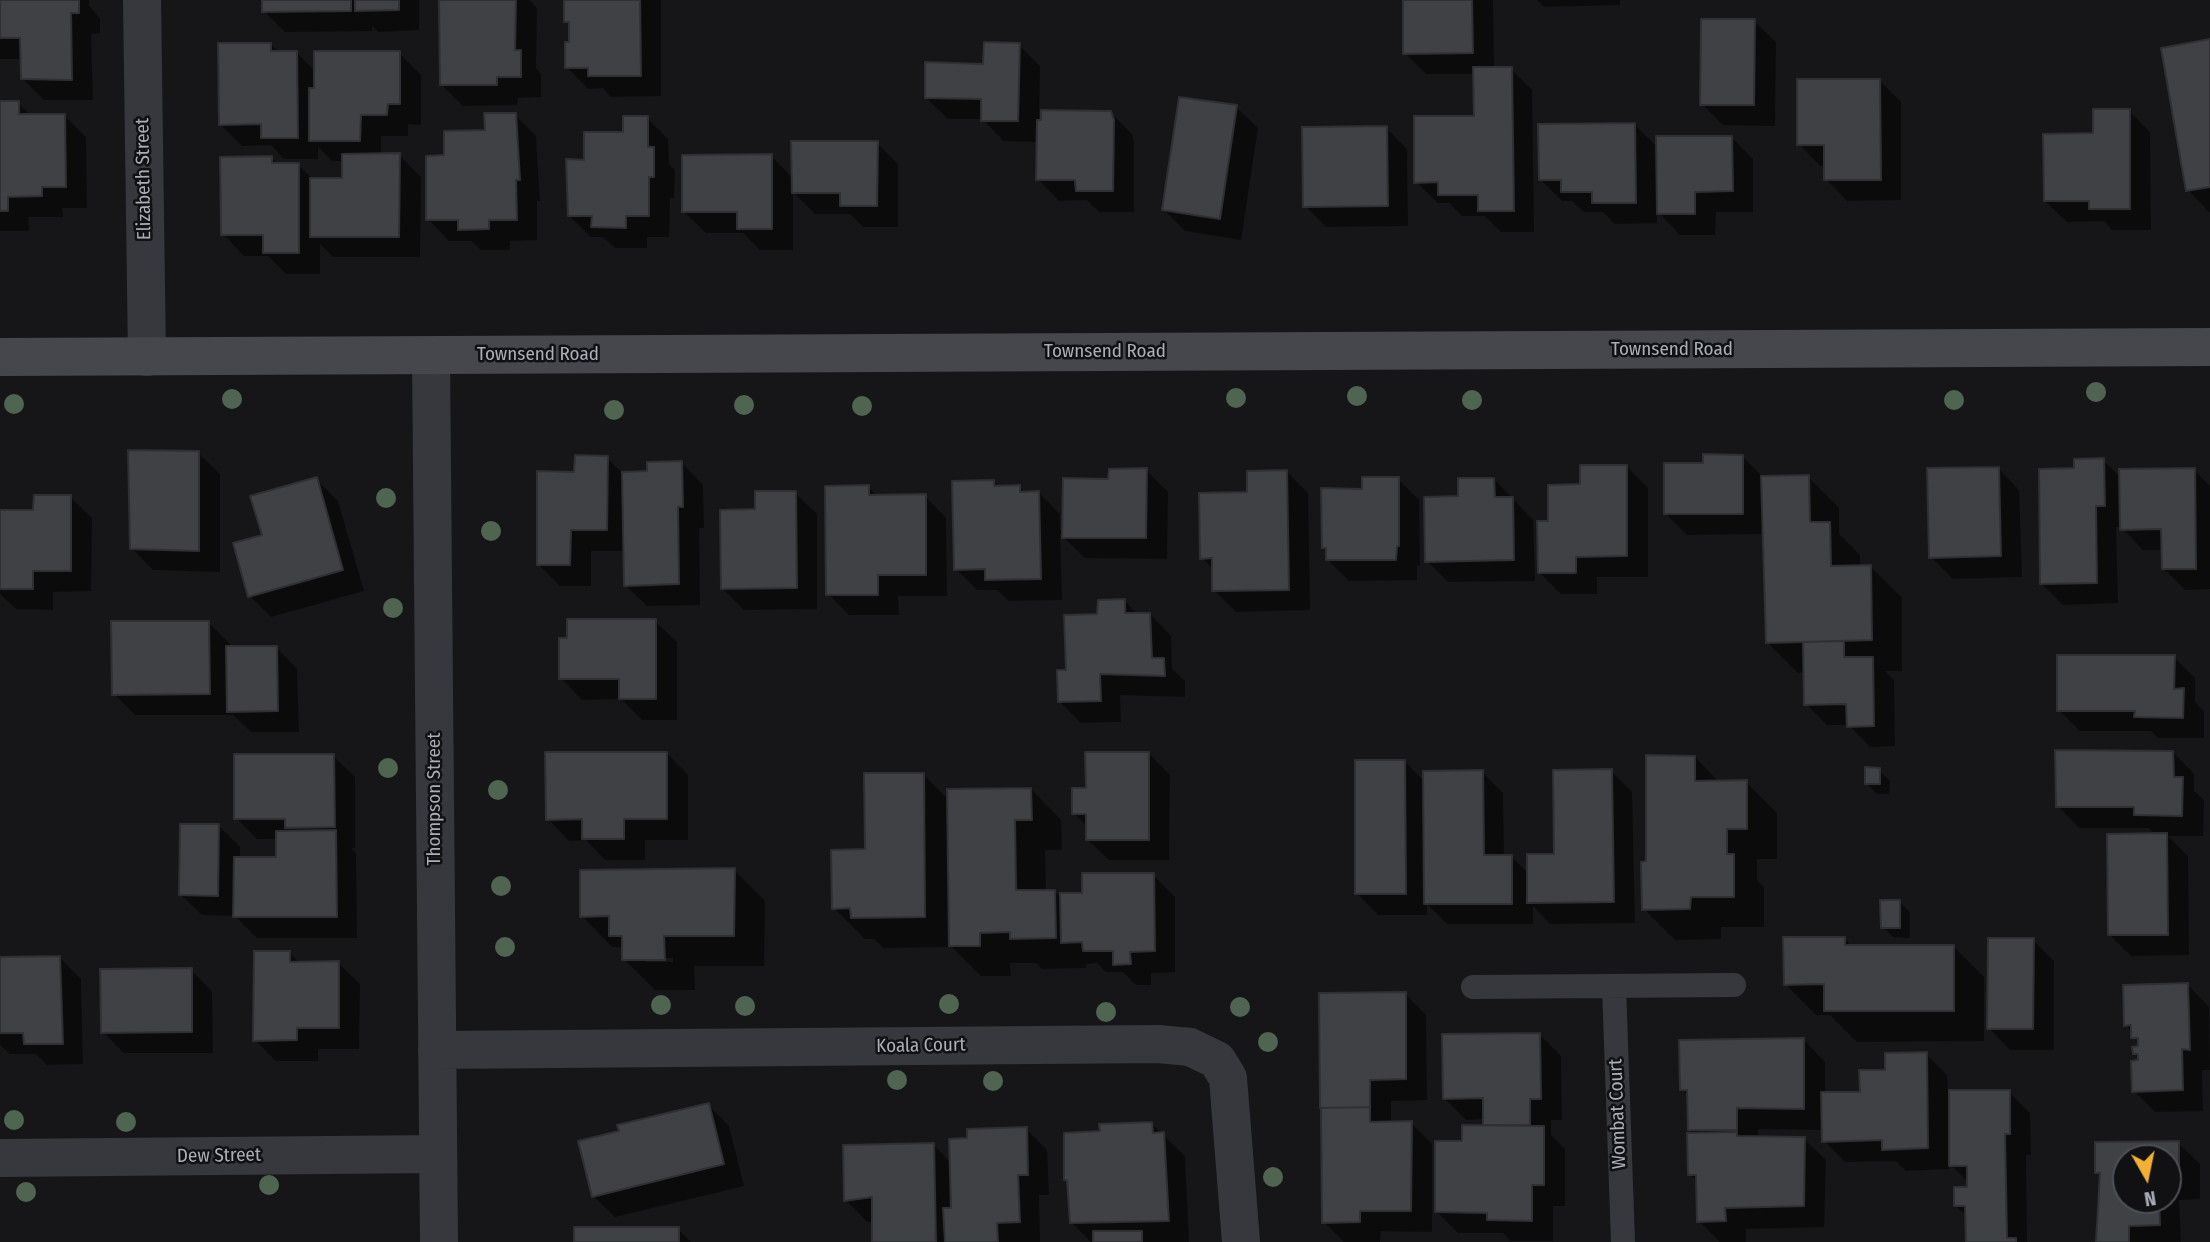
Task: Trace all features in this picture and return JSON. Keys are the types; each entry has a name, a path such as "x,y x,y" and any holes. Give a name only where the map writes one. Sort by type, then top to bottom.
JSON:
{"main road":[{"name":"Townsend Road","path":"0,357 2210,347"}],"street":[{"name":"Elizabeth Street","path":"142,0 147,357"},
{"name":"Thompson Street","path":"431,356 439,1242"},
{"name":"Koala Court","path":"437,1050 1157,1044 1191,1047 1217,1060 1228,1078 1241,1242"},
{"name":"Dew Street","path":"0,1158 438,1154"}],"lane":[{"path":"1473,986 1734,985"},
{"name":"Wombat Court","path":"1614,986 1623,1242"}],"building":[{"path":"0,0 79,0 79,13 71,13 72,80 21,79 20,38 0,38"},
{"path":"262,0 351,0 351,11 262,12"},
{"path":"355,0 399,0 399,10 355,11"},
{"path":"439,0 516,0 515,50 521,50 521,77 497,77 497,85 440,85"},
{"path":"564,0 640,0 641,76 588,76 588,68 565,68 565,42 569,42 569,22 564,22"},
{"path":"1403,0 1472,0 1473,53 1403,54"},
{"path":"1701,19 1755,19 1754,105 1700,105"},
{"path":"2210,39 2210,187 2186,191 2161,48"},
{"path":"984,42 1020,43 1018,121 981,121 981,99 925,98 925,62 983,64"},
{"path":"218,43 271,43 271,51 297,51 298,138 261,138 261,124 219,125"},
{"path":"314,51 400,51 400,104 388,104 387,115 361,115 360,141 309,141 309,88 314,88"},
{"path":"1473,67 1512,67 1514,211 1478,211 1478,195 1438,195 1438,182 1414,183 1414,116 1474,116"},
{"path":"1797,79 1880,79 1881,180 1824,180 1824,145 1797,145"},
{"path":"1179,97 1237,105 1220,219 1162,210"},
{"path":"0,101 19,101 19,114 65,114 66,187 42,187 42,196 8,197 8,211 0,211"},
{"path":"2093,109 2130,109 2130,209 2089,209 2089,201 2044,201 2043,134 2093,133"},
{"path":"1041,110 1111,111 1114,120 1113,191 1076,191 1075,180 1036,180 1037,120 1041,120"},
{"path":"484,113 516,113 520,180 516,180 517,220 489,220 489,229 458,230 458,220 426,220 426,156 444,155 444,131 485,130"},
{"path":"623,116 648,116 648,147 654,147 654,177 649,177 649,216 626,216 626,228 591,227 592,216 568,216 566,159 584,160 584,132 623,132"},
{"path":"1635,123 1636,203 1592,203 1592,192 1561,192 1561,180 1539,180 1538,124"},
{"path":"1387,126 1388,206 1303,207 1302,127"},
{"path":"1656,136 1732,136 1733,191 1695,192 1695,214 1657,214"},
{"path":"791,141 878,141 877,206 840,206 840,193 792,193"},
{"path":"400,153 399,237 310,237 310,178 342,178 342,154"},
{"path":"772,154 772,229 737,229 737,212 682,212 682,155"},
{"path":"272,156 272,163 299,163 299,253 263,253 263,235 221,235 220,157"},
{"path":"128,450 199,451 199,551 130,549"},
{"path":"1703,454 1743,455 1743,514 1664,514 1664,463 1703,463"},
{"path":"575,455 608,456 607,530 571,530 570,565 537,565 537,471 574,472"},
{"path":"2104,458 2105,506 2096,506 2097,583 2040,584 2039,469 2074,468 2074,459"},
{"path":"682,461 683,507 678,507 679,584 624,586 622,472 647,471 647,462"},
{"path":"1580,465 1627,465 1627,556 1576,557 1576,573 1538,573 1537,521 1548,521 1548,485 1580,484"},
{"path":"1999,467 2001,556 1929,558 1927,468"},
{"path":"1147,468 1146,538 1062,538 1063,478 1108,479 1109,469"},
{"path":"2195,468 2196,569 2162,569 2161,529 2120,530 2119,469"},
{"path":"1287,470 1289,590 1212,591 1212,558 1200,559 1199,493 1247,492 1247,471"},
{"path":"1809,475 1810,522 1830,522 1831,566 1871,565 1872,640 1766,643 1761,476"},
{"path":"317,477 343,570 248,597 233,543 262,535 250,496"},
{"path":"1362,477 1399,477 1399,546 1396,560 1326,560 1326,548 1322,548 1321,488 1362,489"},
{"path":"1458,478 1494,478 1495,497 1513,497 1514,560 1425,562 1424,497 1458,496"},
{"path":"994,480 994,486 1020,485 1020,492 1039,491 1041,579 985,580 985,569 954,570 952,481"},
{"path":"869,485 869,495 926,494 926,575 878,575 878,595 826,595 825,486"},
{"path":"755,491 796,491 797,588 721,589 720,510 755,509"},
{"path":"34,495 71,495 71,571 33,571 33,589 0,589 0,510 33,510"},
{"path":"1125,599 1125,613 1150,613 1152,658 1164,658 1165,676 1100,674 1101,701 1058,702 1057,670 1066,670 1064,615 1097,614 1098,600"},
{"path":"567,619 656,619 656,699 619,699 619,679 559,679 559,638 567,638"},
{"path":"111,621 209,621 210,694 112,695"},
{"path":"1844,641 1844,657 1873,657 1874,726 1847,727 1846,704 1804,705 1803,642"},
{"path":"226,646 277,646 278,711 227,712"},
{"path":"2057,655 2175,655 2174,689 2184,688 2183,718 2134,717 2135,711 2057,711"},
{"path":"2055,750 2173,751 2174,777 2183,777 2182,816 2134,815 2134,807 2056,807"},
{"path":"545,752 667,752 667,819 624,819 624,839 582,839 582,819 546,820"},
{"path":"1085,752 1149,752 1149,840 1086,840 1086,814 1072,814 1072,788 1086,788"},
{"path":"234,754 334,754 335,827 285,828 285,819 234,819"},
{"path":"1646,755 1695,756 1695,781 1747,780 1747,829 1727,829 1727,854 1734,854 1734,897 1691,897 1690,909 1642,910 1641,862 1646,861"},
{"path":"1355,760 1405,760 1406,894 1355,894"},
{"path":"1865,767 1880,768 1880,784 1865,784"},
{"path":"1612,769 1614,902 1527,903 1527,854 1554,854 1553,770"},
{"path":"1483,770 1484,855 1512,855 1512,904 1424,904 1423,771"},
{"path":"864,773 924,773 925,917 851,918 850,908 832,909 831,850 865,849"},
{"path":"1031,788 1032,820 1015,820 1016,890 1055,890 1056,938 1010,939 1010,932 980,933 980,946 949,946 947,789"},
{"path":"180,824 219,824 218,896 179,895"},
{"path":"336,830 337,917 233,917 234,857 276,857 276,831"},
{"path":"2167,833 2168,935 2108,935 2107,834"},
{"path":"735,868 734,936 664,936 665,960 622,960 622,936 609,936 609,916 580,917 580,870"},
{"path":"1082,873 1154,873 1155,951 1130,952 1131,964 1113,965 1113,951 1083,951 1082,942 1061,943 1060,893 1082,893"},
{"path":"1880,900 1900,900 1900,928 1881,928"},
{"path":"1783,937 1845,937 1845,945 1954,945 1954,1011 1824,1011 1824,984 1784,985"},
{"path":"1988,938 2034,938 2033,1029 1987,1029"},
{"path":"254,951 290,951 290,962 339,961 339,1028 297,1028 297,1040 253,1041"},
{"path":"60,956 63,1044 24,1044 23,1033 0,1033 0,957"},
{"path":"192,968 192,1032 101,1033 100,969"},
{"path":"2188,983 2190,1050 2182,1049 2183,1090 2132,1092 2131,1061 2138,1060 2138,1054 2133,1054 2132,1047 2138,1046 2138,1038 2131,1038 2131,1025 2124,1026 2123,985"},
{"path":"1406,992 1406,1079 1370,1080 1370,1107 1320,1108 1319,993"},
{"path":"1540,1033 1541,1099 1530,1099 1530,1125 1483,1125 1483,1098 1443,1099 1442,1034"},
{"path":"1804,1038 1804,1109 1737,1108 1737,1130 1688,1130 1687,1090 1680,1090 1679,1040"},
{"path":"1927,1052 1928,1148 1882,1150 1882,1140 1822,1142 1821,1092 1860,1092 1859,1070 1885,1070 1885,1053"},
{"path":"1949,1090 2010,1090 2010,1134 2005,1134 2007,1238 2016,1238 2016,1242 1966,1242 1965,1206 1954,1206 1954,1187 1967,1187 1967,1166 1949,1166"},
{"path":"709,1103 724,1164 592,1197 578,1141 619,1131 617,1125"},
{"path":"1370,1107 1370,1122 1412,1121 1411,1211 1360,1211 1360,1222 1322,1223 1321,1108"},
{"path":"1152,1122 1153,1133 1164,1132 1169,1221 1070,1223 1067,1180 1064,1180 1064,1133 1100,1131 1099,1124"},
{"path":"1462,1125 1544,1126 1544,1185 1532,1185 1532,1221 1487,1220 1487,1213 1435,1212 1435,1141 1462,1141"},
{"path":"1027,1127 1028,1175 1018,1175 1020,1222 997,1223 998,1242 945,1242 943,1208 951,1208 949,1139 967,1138 967,1129"},
{"path":"1737,1132 1737,1136 1805,1137 1804,1206 1725,1208 1726,1221 1697,1222 1696,1175 1688,1175 1687,1133"},
{"path":"2179,1141 2179,1144 2112,1144 2112,1214 2160,1214 2160,1225 2129,1226 2129,1242 2096,1242 2100,1173 2095,1173 2095,1142"},
{"path":"934,1143 936,1242 872,1242 872,1197 844,1201 843,1145"},
{"path":"574,1227 679,1227 679,1242 574,1242"},
{"path":"1093,1231 1142,1231 1142,1242 1093,1242"}]}
